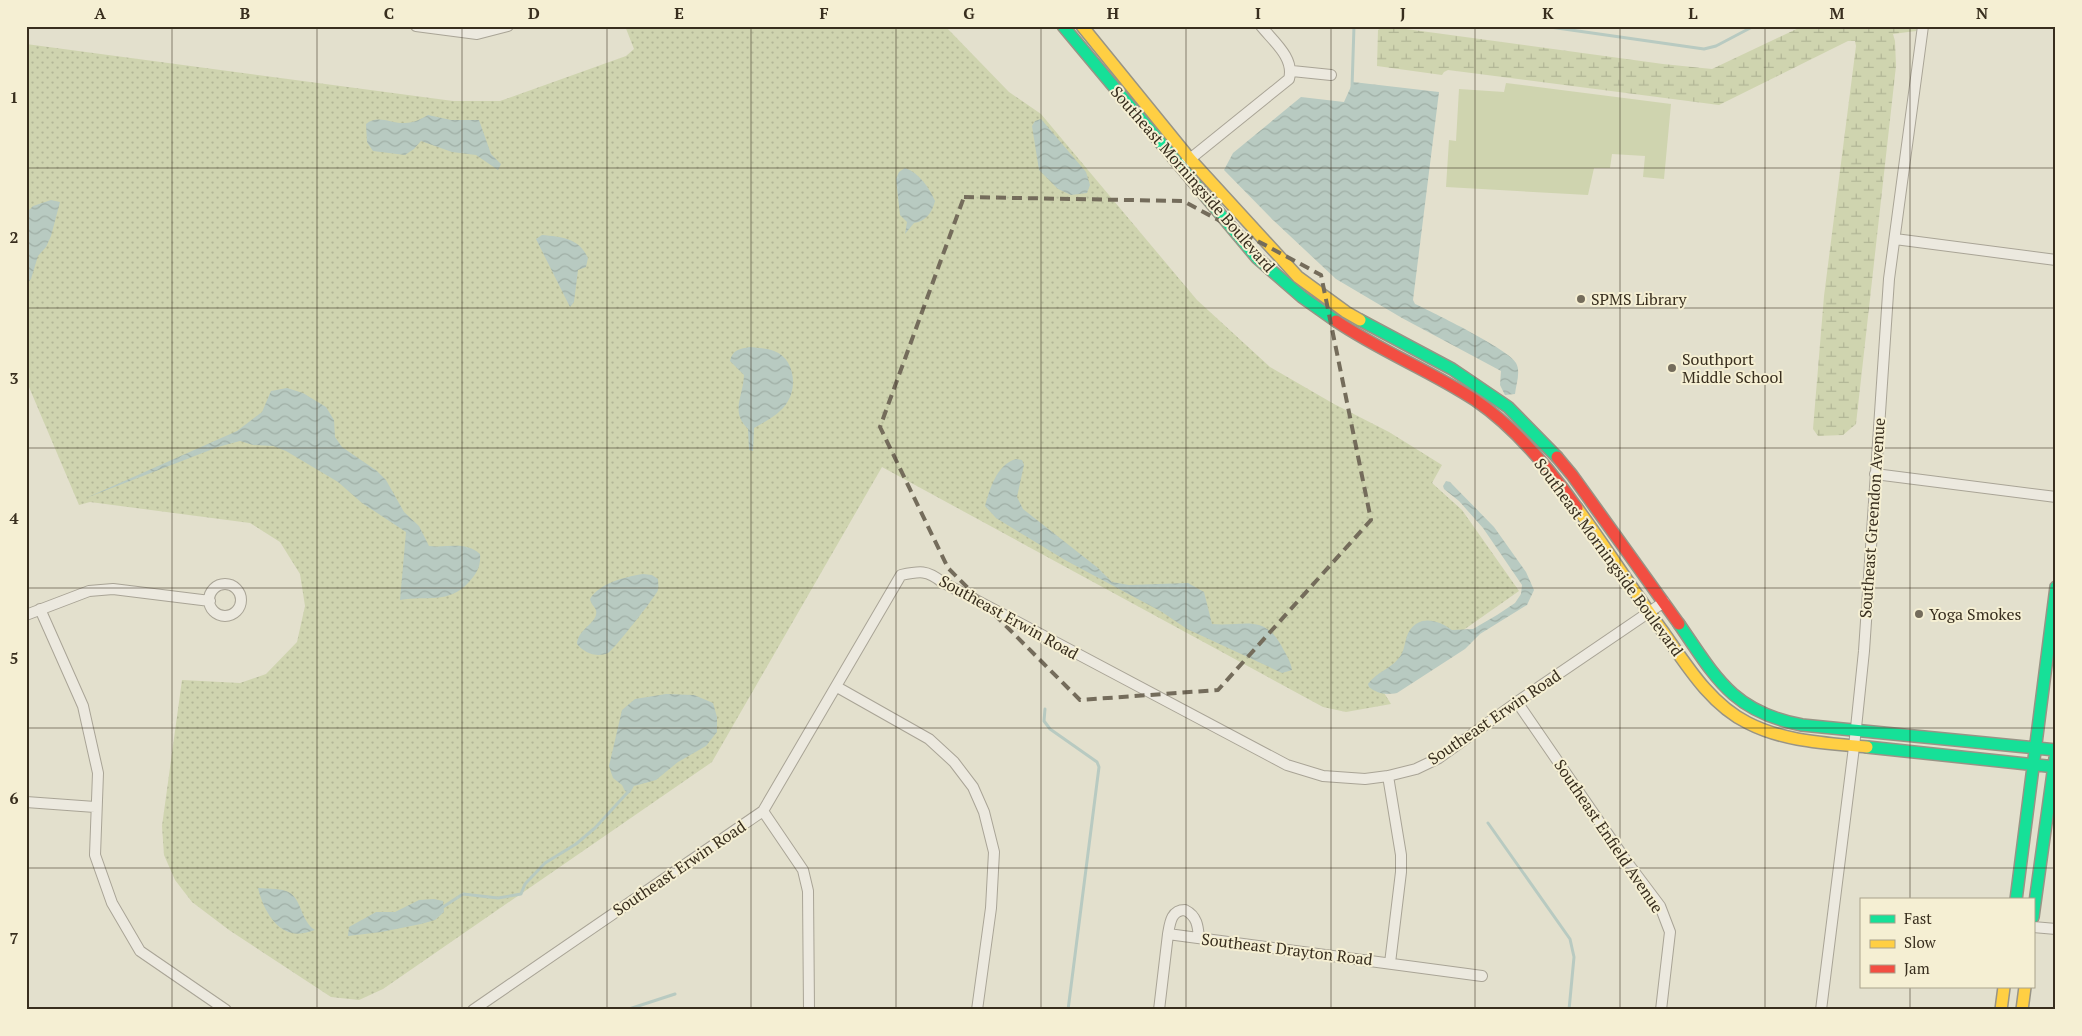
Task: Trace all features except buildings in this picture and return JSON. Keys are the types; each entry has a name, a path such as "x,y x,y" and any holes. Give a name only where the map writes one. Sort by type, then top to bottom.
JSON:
{"street":[{"path":"418,26 477,34 508,26"},
{"name":"Southeast Morningside Boulevard","path":"1063,26 1257,258 1305,300 1336,322 1470,397 1504,423 1539,459 1561,486 1649,613 1699,681 1715,699 1735,716 1774,734 1801,740 2055,767"},
{"name":"Southeast Morningside Boulevard","path":"1082,26 1190,159 1298,277 1346,312 1452,369 1508,408 1550,449 1572,475 1664,602 1716,679 1740,701 1762,714 1780,721 1856,731 2056,751"},
{"path":"1180,167 1289,79 1292,71 1289,60 1261,26"},
{"name":"Southeast Greendon Avenue","path":"1821,1010 1856,731 1864,651 1885,326 1923,26"},
{"path":"1093,62 1104,54"},
{"path":"1292,71 1331,75"},
{"path":"1895,238 2056,260"},
{"path":"1305,300 1314,290"},
{"path":"1446,383 1452,369"},
{"path":"1875,474 2056,497"},
{"path":"1561,486 1572,475"},
{"name":"Southeast Erwin Road","path":"473,1010 763,811 901,575 925,572 1287,765 1323,776 1365,779 1416,769 1439,758 1517,702 1664,602"},
{"path":"2016,898 2056,588"},
{"path":"26,615 89,591 114,589 210,601"},
{"path":"40,609 83,706 98,773 95,807 95,855 112,903 140,951 226,1010"},
{"path":"837,687 929,739 954,762 973,787 984,812 994,852 991,908 977,1010"},
{"name":"Southeast Enfield Avenue","path":"1517,702 1627,862 1660,906 1670,932 1661,1010"},
{"path":"2034,910 2056,751"},
{"path":"1388,776 1401,855 1401,872 1390,963"},
{"path":"26,802 95,807"},
{"path":"763,811 803,870 808,891 809,1010"},
{"path":"1159,1010 1168,934 1176,912 1185,910 1196,919 1199,938"},
{"path":"2034,927 2056,929"},
{"name":"Southeast Drayton Road","path":"1168,934 1482,976"},
{"path":"2001,1010 2004,988"},
{"path":"2022,1010 2025,988"}],"highlighted area":[{"path":"964,197 1183,201 1321,275 1371,520 1218,690 1080,700 948,568 880,427"}],"green space":[{"path":"625,26 945,26 1009,92 1041,114 1197,300 1270,367 1334,404 1389,432 1442,465 1432,483 1462,510 1519,591 1381,688 1391,704 1346,712 1323,707 882,467 712,762 383,989 359,1000 331,997 229,930 192,902 175,880 164,855 162,826 182,680 240,683 266,674 297,642 305,606 300,574 280,542 250,523 90,502 79,505 26,380 26,44 453,101 500,101 626,56 634,49"},
{"path":"1384,26 1712,69 1803,26 1917,26 1916,31 1893,34 1896,66 1856,424 1843,435 1818,436 1813,429 1824,296 1856,46 1855,41 1848,41 1719,105 1448,70 1442,75 1377,66 1378,30"},
{"path":"1506,83 1671,104 1664,179 1643,177 1645,156 1612,154 1610,168 1594,168 1588,195 1446,187 1449,140 1456,141 1459,89 1504,92"}],"water":[{"path":"1353,82 1439,92 1413,300 1415,304 1470,332 1511,357 1516,363 1518,370 1515,394 1505,395 1500,385 1501,371 1402,318 1336,279 1273,220 1224,170 1233,153 1301,97 1344,102"},
{"path":"428,115 451,120 479,120 491,154 501,164 498,170 476,155 452,152 421,141 405,155 373,151 367,142 366,124 371,121 408,123"},
{"path":"1041,119 1086,172 1090,185 1087,193 1071,195 1058,189 1039,170 1032,126 1035,121"},
{"path":"905,168 915,173 923,181 935,201 928,216 914,223 905,234 907,222 900,215 896,179 899,172"},
{"path":"51,200 60,202 51,236 46,247 38,256 31,279 26,285 27,212 33,206"},
{"path":"542,235 575,242 588,258 586,267 578,270 574,302 570,307 536,239"},
{"path":"750,347 768,349 780,354 789,365 793,380 791,395 785,406 773,417 754,428 753,451 749,450 748,429 740,416 739,410 744,375 730,361 735,352"},
{"path":"287,388 303,393 326,407 334,420 335,437 342,447 377,471 386,480 404,512 419,526 429,546 462,546 480,554 479,566 469,582 453,594 437,598 400,600 406,532 362,503 338,482 286,451 273,446 253,445 240,441 218,447 86,498 237,431 262,412 271,391"},
{"path":"1016,459 1022,460 1024,465 1017,497 1023,509 1098,568 1112,582 1129,585 1188,583 1204,592 1212,624 1251,624 1267,629 1281,645 1292,670 1282,673 1187,629 1162,612 1065,560 996,518 985,506 989,492 1003,466"},
{"path":"1446,481 1450,482 1494,527 1526,572 1534,590 1527,605 1480,634 1465,649 1397,693 1379,693 1369,687 1368,684 1401,656 1408,633 1414,625 1420,622 1431,621 1442,624 1452,630 1473,629 1515,603 1521,594 1522,585 1483,528 1459,501 1444,489 1443,486"},
{"path":"643,574 652,575 658,579 658,590 643,612 611,650 600,655 591,654 580,647 577,644 578,638 596,615 596,610 590,599 594,593 613,582"},
{"path":"666,694 694,695 713,703 717,717 717,732 706,746 678,762 656,780 634,786 630,793 625,791 622,785 613,778 609,766 622,710 635,699"},
{"path":"258,888 279,889 291,894 298,903 306,921 315,930 295,934 279,927 269,915 262,902"},
{"path":"434,899 443,901 444,912 435,920 381,932 348,936 349,927 376,912 395,912 419,900"}],"waterway":[{"path":"1352,88 1354,26"},
{"path":"1543,26 1704,49 1716,46 1754,26"},
{"path":"1045,709 1044,721 1050,729 1097,762 1099,767 1068,1010"},
{"path":"443,907 463,894 498,898 521,894 525,884 545,863 576,844 595,828 628,792"},
{"path":"1488,823 1570,939 1574,957 1569,1010"},
{"path":"626,1010 675,994"}],"traffic: fast":[{"path":"1063,26 1257,258 1302,297 1336,321"},
{"path":"1360,320 1452,369 1508,407 1557,457"},
{"path":"2016,898 2056,587"},
{"path":"1679,624 1704,661 1728,690 1743,702 1778,719 1802,725 2056,750"},
{"path":"1867,747 2056,767"},
{"path":"2034,910 2056,751"}],"traffic: slow":[{"path":"1082,26 1190,159 1298,277 1360,320"},
{"path":"1577,508 1691,671 1722,706 1748,723 1791,738 1867,747"},
{"path":"2001,1010 2004,988"},
{"path":"2022,1010 2025,988"}],"traffic: jam":[{"path":"1336,321 1370,342 1441,380 1490,411 1531,449 1577,508"},
{"path":"1557,457 1679,624"}],"place":[{"name":"SPMS Library","path":"1581,299"},
{"name":"Southport Middle School","path":"1672,368"},
{"name":"Yoga Smokes","path":"1919,614"}]}
